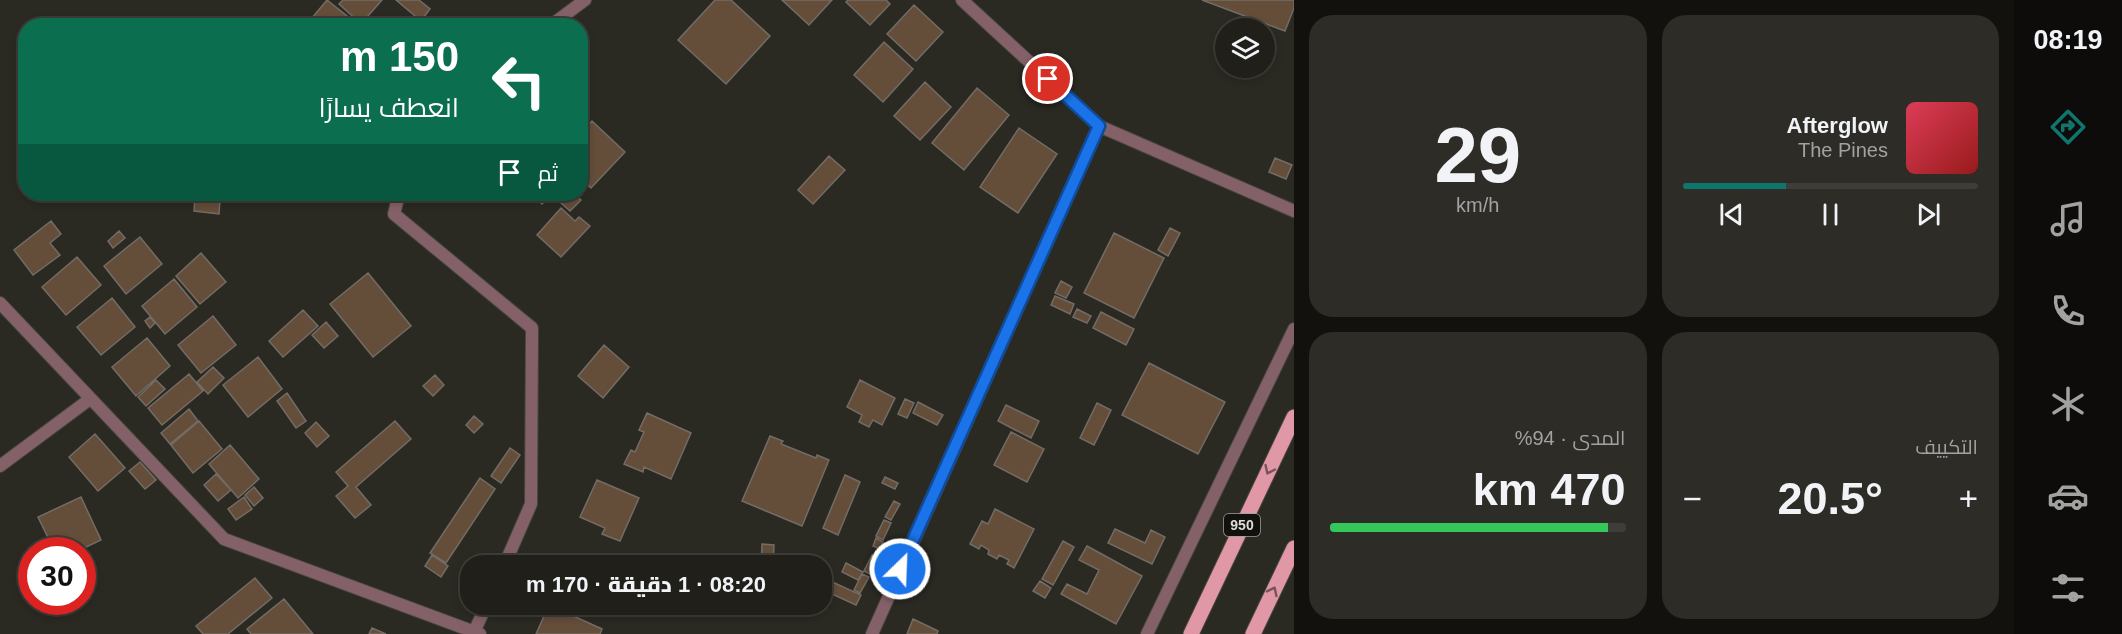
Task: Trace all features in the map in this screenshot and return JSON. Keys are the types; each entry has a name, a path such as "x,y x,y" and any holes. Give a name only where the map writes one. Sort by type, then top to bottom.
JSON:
{"main road":[{"name":"950","path":"1191,634 1294,417"},
{"path":"1253,634 1294,548"}],"street":[{"path":"561,18 585,0"},
{"path":"962,0 1099,126 1294,211"},
{"path":"872,634 1099,126"},
{"path":"397,201 394,214 532,328 531,504 509,555"},
{"path":"0,303 224,539 476,633 483,615"},
{"path":"1147,634 1294,329"},
{"path":"0,466 90,399"}],"building":[{"path":"327,0 350,18 312,18"},
{"path":"343,0 382,0 366,18 354,18 339,4"},
{"path":"396,0 419,0 430,9 423,18 417,18"},
{"path":"715,0 731,0 770,36 726,84 678,40"},
{"path":"782,0 832,0 809,25"},
{"path":"848,0 886,0 890,4 870,25 846,2"},
{"path":"1202,0 1294,0 1294,8 1285,31 1275,27 1275,18 1250,18"},
{"path":"914,5 943,32 916,61 887,34"},
{"path":"884,42 913,69 883,102 854,75"},
{"path":"925,82 951,107 920,140 894,116"},
{"path":"977,88 1009,115 964,170 932,143"},
{"path":"592,121 625,152 591,188 588,185 588,125"},
{"path":"1019,128 1057,154 1018,213 980,187"},
{"path":"829,156 845,170 813,204 798,190"},
{"path":"1275,158 1292,165 1286,179 1269,172"},
{"path":"195,201 220,201 219,214 194,211"},
{"path":"559,201 580,201 570,211"},
{"path":"561,208 575,221 579,217 590,226 561,257 537,235"},
{"path":"51,221 61,234 50,243 60,255 33,275 14,250"},
{"path":"1170,228 1180,233 1168,256 1158,250"},
{"path":"119,231 125,238 113,248 108,241"},
{"path":"1114,233 1164,258 1134,318 1084,293"},
{"path":"140,237 162,264 126,294 104,266"},
{"path":"201,253 226,282 200,304 176,276"},
{"path":"77,257 101,285 66,315 42,287"},
{"path":"368,273 411,326 373,357 330,304"},
{"path":"174,279 197,307 165,334 142,306"},
{"path":"1061,281 1072,287 1066,298 1055,293"},
{"path":"1055,296 1074,304 1070,314 1051,305"},
{"path":"112,298 135,327 101,355 77,327"},
{"path":"1077,309 1091,316 1087,323 1073,317"},
{"path":"303,310 318,326 283,357 269,341"},
{"path":"1101,312 1134,329 1126,345 1093,328"},
{"path":"213,316 236,345 201,373 178,345"},
{"path":"150,317 155,323 150,328 145,321"},
{"path":"326,322 338,336 324,348 312,335"},
{"path":"147,338 170,366 136,396 112,367"},
{"path":"604,345 629,367 603,398 578,376"},
{"path":"258,357 282,389 248,417 223,385"},
{"path":"1149,363 1225,402 1198,454 1122,415"},
{"path":"213,367 224,378 208,394 197,382"},
{"path":"189,374 203,391 162,425 148,408"},
{"path":"435,375 444,385 433,396 423,386"},
{"path":"156,380 165,389 146,406 138,397"},
{"path":"860,380 895,398 882,425 873,420 869,427 859,422 862,415 847,407"},
{"path":"287,393 306,421 296,428 277,401"},
{"path":"905,399 914,403 907,418 898,414"},
{"path":"918,402 943,415 937,425 913,413"},
{"path":"1097,403 1111,410 1094,445 1080,438"},
{"path":"1006,405 1039,421 1031,438 998,421"},
{"path":"189,409 198,421 170,444 161,433"},
{"path":"647,413 691,433 671,479 644,467 643,472 624,464 631,450 635,452 644,432 639,430"},
{"path":"474,416 483,424 474,433 466,425"},
{"path":"199,421 222,449 193,473 171,445"},
{"path":"395,421 411,439 356,487 371,505 355,518 336,496 348,486 336,472"},
{"path":"316,422 329,436 317,447 305,433"},
{"path":"1011,432 1044,449 1027,482 994,465"},
{"path":"95,434 125,468 98,491 69,457"},
{"path":"770,436 783,441 781,444 816,458 817,455 829,460 802,526 742,501"},
{"path":"230,445 259,479 238,498 209,464"},
{"path":"510,448 520,455 501,483 491,476"},
{"path":"140,462 156,480 145,489 129,471"},
{"path":"216,474 231,490 218,501 204,485"},
{"path":"845,475 860,482 838,535 823,528"},
{"path":"885,477 898,483 895,489 882,483"},
{"path":"480,478 495,489 446,563 430,553"},
{"path":"597,480 639,498 620,541 602,534 605,528 580,517"},
{"path":"254,487 263,498 254,506 245,495"},
{"path":"81,497 101,540 96,542 96,537 48,537 38,517"},
{"path":"244,497 252,509 236,520 228,509"},
{"path":"894,501 900,504 891,520 885,517"},
{"path":"995,509 1034,529 1014,568 1007,564 1009,560 999,555 997,559 988,554 989,550 981,545 979,549 970,544 982,521 988,524"},
{"path":"884,520 891,523 883,540 876,536"},
{"path":"1115,529 1145,543 1151,530 1165,537 1152,564 1108,543"},
{"path":"876,538 883,542 880,549 873,546"},
{"path":"1063,541 1074,547 1053,585 1042,579"},
{"path":"762,544 774,545 774,555 762,555"},
{"path":"1087,546 1142,576 1116,624 1061,594 1067,584 1087,594 1099,570 1079,560"},
{"path":"432,555 448,566 441,577 425,566"},
{"path":"872,555 878,558 870,574 864,571"},
{"path":"846,563 863,572 858,580 842,572"},
{"path":"862,574 869,577 860,593 854,590"},
{"path":"255,578 272,598 228,634 203,634 196,626"},
{"path":"1040,581 1051,588 1045,598 1033,591"},
{"path":"832,582 861,595 856,605 832,594"},
{"path":"284,599 313,634 251,634 247,629"},
{"path":"545,615 571,615 602,629 600,634 536,634"},
{"path":"913,619 938,631 937,634 907,634"},
{"path":"372,628 386,634 369,634"}],"route":[{"path":"900,569 1099,126 1048,79"}]}
